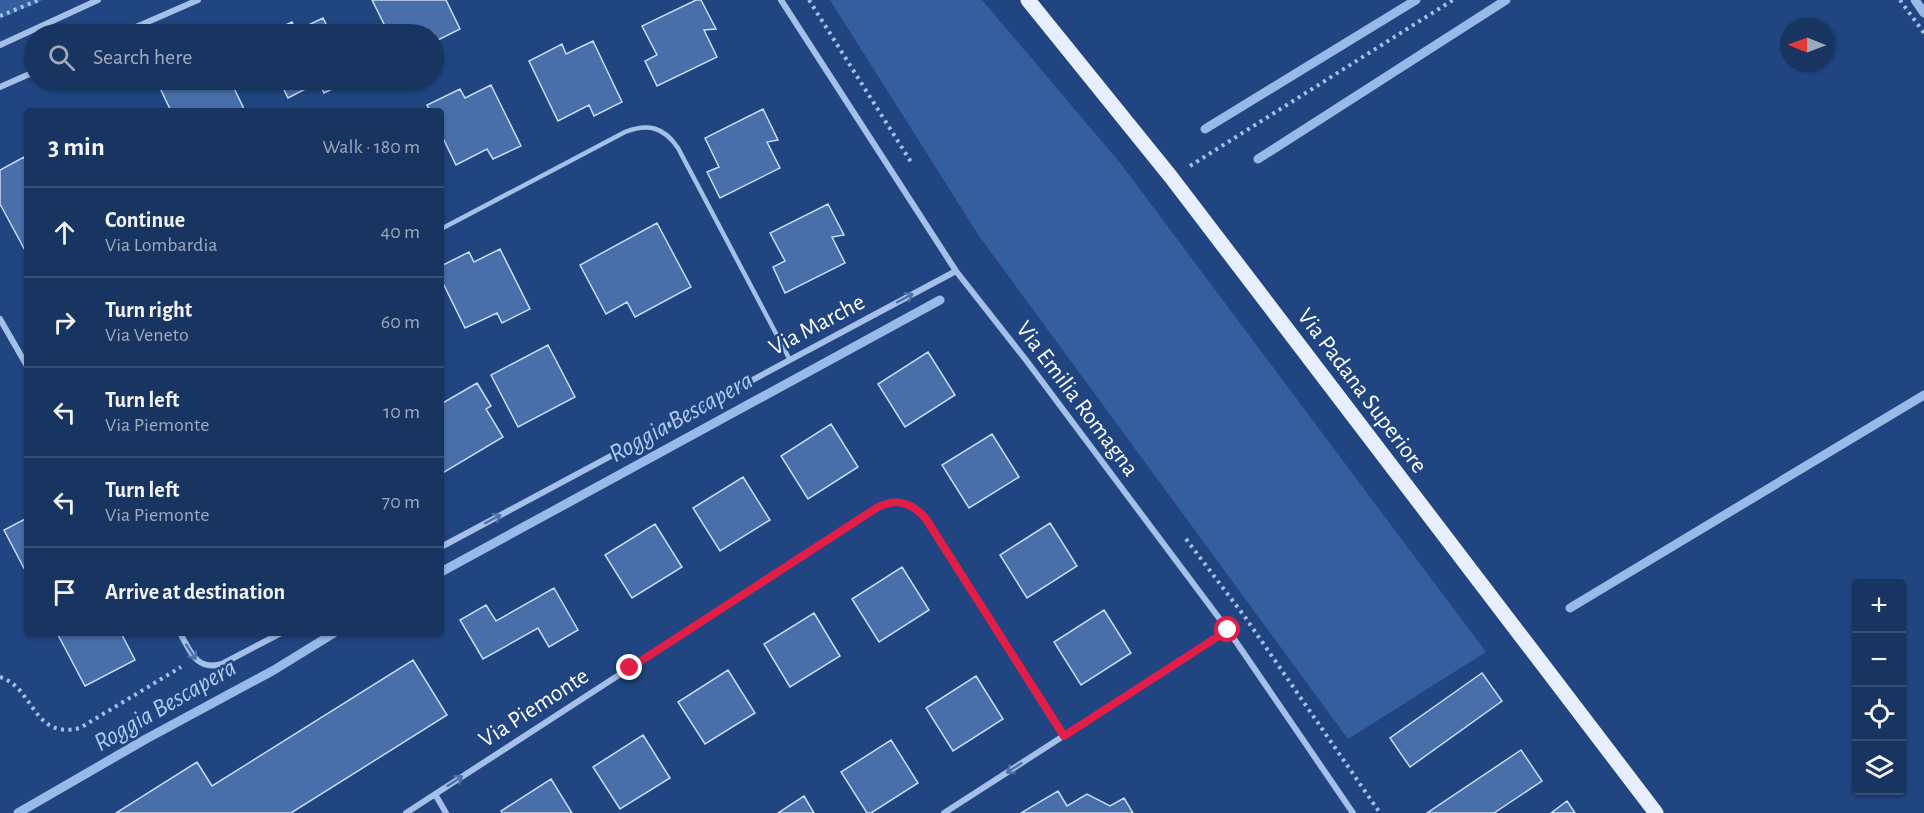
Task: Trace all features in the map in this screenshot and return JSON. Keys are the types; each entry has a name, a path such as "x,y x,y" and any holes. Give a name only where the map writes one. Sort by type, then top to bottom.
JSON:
{"main road":[{"name":"Via Padana Superiore","path":"1028,0 1171,177 1656,813"}],"street":[{"path":"46,24 99,0"},
{"path":"143,24 198,0"},
{"name":"Via Emilia Romagna","path":"781,0 956,271 1026,360 1228,630 1353,813"},
{"path":"0,45 24,34"},
{"path":"0,87 24,76"},
{"name":"Via Marche","path":"444,545 956,271"},
{"path":"0,319 24,361"},
{"name":"Via Piemonte","path":"406,813 878,507 895,501 912,506 926,519 1064,736"},
{"path":"944,813 1228,630"},
{"path":"182,636 194,658 208,666 222,664 275,636"},
{"path":"435,794 446,813"}],"lane":[{"path":"444,227 625,132 645,126 654,127 665,133 678,148 790,360"}],"path":[{"path":"0,16 39,0"},
{"path":"809,0 914,167"},
{"path":"1171,177 1454,0"},
{"path":"1900,0 1924,33"},
{"path":"1180,531 1245,617 1380,813"},
{"path":"0,677 12,681 43,722 51,727 68,731 80,728 194,658"}],"shaded area":[{"path":"0,0 44,0 0,19"},
{"path":"830,0 982,0 1121,164 1486,652 1348,739 979,236"}],"building":[{"path":"372,0 446,0 460,29 444,37 444,24 384,24"},
{"path":"696,0 701,0 716,29 704,30 717,57 657,86 645,61 657,55 642,26"},
{"path":"323,18 326,24 311,24"},
{"path":"593,41 622,102 594,116 589,105 558,121 529,61 562,44 566,54"},
{"path":"491,85 521,146 493,159 487,149 456,165 444,140 444,108 428,108 427,105 460,89 465,98"},
{"path":"161,90 235,90 244,108 170,108"},
{"path":"284,90 304,90 288,98"},
{"path":"763,109 778,140 767,142 780,168 720,198 707,172 719,167 705,138"},
{"path":"24,157 24,248 0,204 0,170"},
{"path":"828,204 844,235 832,237 845,263 785,293 773,267 785,261 770,233"},
{"path":"657,223 691,287 635,317 627,302 606,314 580,265"},
{"path":"500,249 530,309 502,323 497,313 465,328 444,285 444,264 469,252 474,262"},
{"path":"548,345 575,397 518,427 491,375"},
{"path":"928,352 955,395 905,427 878,384"},
{"path":"477,383 491,406 486,409 503,437 444,472 444,402"},
{"path":"831,424 858,467 808,499 781,456"},
{"path":"992,434 1019,477 969,508 942,465"},
{"path":"743,477 770,520 720,551 693,508"},
{"path":"24,520 24,568 4,530"},
{"path":"1050,523 1077,566 1027,598 1000,555"},
{"path":"655,524 682,567 632,598 605,555"},
{"path":"902,567 929,610 879,642 852,599"},
{"path":"554,588 578,630 549,647 538,628 483,659 460,620 486,605 496,621"},
{"path":"1104,610 1131,653 1081,685 1054,642"},
{"path":"814,613 840,656 790,687 764,644"},
{"path":"59,636 123,636 135,660 85,686"},
{"path":"413,660 447,715 291,813 116,813 197,762 212,786"},
{"path":"728,670 755,713 705,744 678,702"},
{"path":"1482,673 1502,701 1410,767 1390,738"},
{"path":"976,676 1003,719 953,751 926,708"},
{"path":"643,735 670,778 620,809 593,767"},
{"path":"891,740 918,783 871,813 867,813 841,772"},
{"path":"1521,750 1542,781 1494,813 1427,813"},
{"path":"551,779 572,813 502,813 501,811"},
{"path":"1058,791 1067,806 1087,794 1110,806 1124,798 1133,813 1021,813"},
{"path":"804,796 814,813 778,813"},
{"path":"1567,801 1575,813 1551,813"}],"waterway":[{"path":"1205,129 1416,0"},
{"path":"1258,159 1506,0"},
{"path":"1915,0 1924,13"},
{"name":"Roggia Bescapera","path":"444,570 940,300"},
{"path":"1570,608 1924,395"},
{"name":"Roggia Bescapera","path":"18,813 146,739 274,670 329,636"}],"route":[{"path":"630,668 878,507 895,501 903,502 921,512 1064,736 1228,630"}]}
